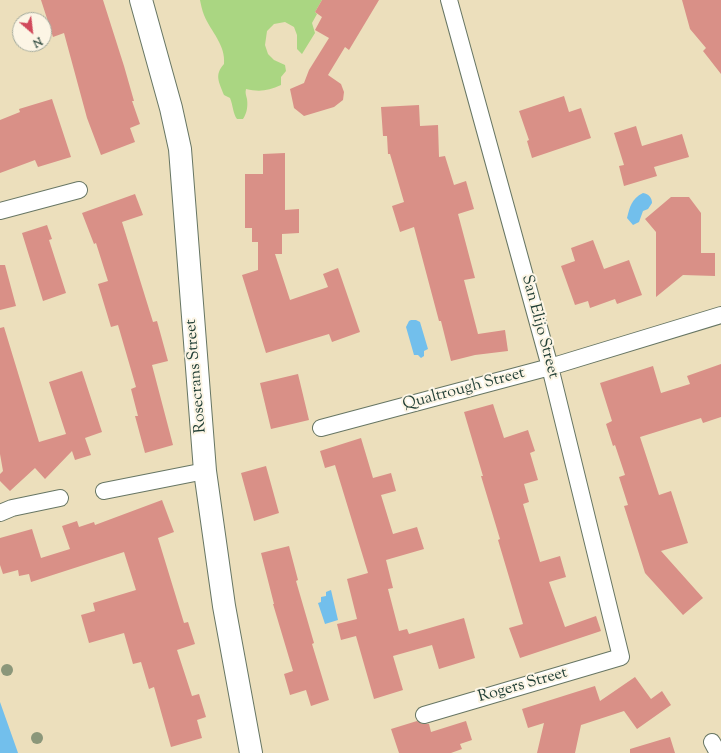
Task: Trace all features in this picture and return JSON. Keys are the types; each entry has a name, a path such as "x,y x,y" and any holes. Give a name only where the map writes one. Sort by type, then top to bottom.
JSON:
{"street":[{"name":"Rosecrans Street","path":"141,0 171,108 180,149 205,471 224,606 251,753"},
{"name":"San Elijo Street","path":"448,0 550,367 621,657"},
{"path":"0,211 79,190"},
{"name":"Qualtrough Street","path":"321,428 550,367 721,315"},
{"path":"104,491 205,471"},
{"path":"0,513 12,508 60,498"},
{"name":"Rogers Street","path":"424,715 621,657"}],"green space":[{"path":"200,0 322,0 315,12 317,14 312,23 315,33 302,54 297,49 297,35 294,27 285,22 274,24 267,31 265,45 268,54 274,60 285,65 286,71 281,77 281,85 272,89 264,90 246,89 247,107 243,119 237,119 230,98 224,95 220,86 218,75 224,64 223,51 204,15"}],"water":[{"path":"643,193 650,196 652,203 648,209 643,211 639,222 633,225 627,218 629,210 633,201"},
{"path":"411,320 420,322 428,349 424,351 424,356 421,358 418,355 414,355 406,327"},
{"path":"331,590 338,620 325,624 318,603 321,602 321,597 326,596 326,592"},
{"path":"0,702 17,750 18,753 0,753"}],"building":[{"path":"41,0 103,0 124,66 134,101 132,101 140,124 130,128 135,142 101,155 87,118 64,33 53,37 52,12 45,12"},
{"path":"322,0 379,0 349,50 345,47 328,75 341,84 344,92 343,100 334,107 304,116 294,108 290,89 304,83 309,70 329,38 315,30 322,17 315,12"},
{"path":"682,0 721,0 721,74 703,51 706,48 690,29"},
{"path":"564,96 569,112 581,108 591,138 532,158 527,141 529,140 519,111"},
{"path":"52,99 71,157 38,167 35,160 0,173 0,120 20,112 19,109"},
{"path":"419,105 420,126 438,125 439,157 445,156 454,185 466,181 474,209 458,214 475,278 464,280 478,334 505,330 508,351 475,355 451,361 414,227 400,232 392,206 404,202 390,154 388,154 387,136 383,136 381,107"},
{"path":"636,126 642,146 682,134 689,157 654,167 657,176 624,186 619,166 624,165 614,133"},
{"path":"285,153 285,210 299,209 299,233 282,234 282,254 275,254 290,300 328,287 323,274 338,268 360,332 332,342 329,334 266,353 242,275 258,270 258,242 252,242 252,228 245,228 245,174 263,174 263,154"},
{"path":"135,194 143,215 122,222 153,322 157,321 168,361 152,365 173,445 145,453 135,416 138,416 131,389 136,387 118,325 111,327 98,284 108,281 96,243 94,244 82,213"},
{"path":"671,197 689,197 701,213 701,253 715,253 715,276 683,275 656,297 656,232 645,219"},
{"path":"47,225 52,239 49,240 66,293 43,301 22,233"},
{"path":"593,240 604,269 629,260 642,295 617,304 615,299 590,308 588,301 575,305 561,266 575,261 571,248"},
{"path":"0,265 5,265 16,306 0,310"},
{"path":"4,327 39,442 66,434 49,382 82,371 102,432 85,438 91,455 75,460 72,451 45,479 35,468 10,491 0,481 0,474 3,471 0,454 0,328"},
{"path":"721,364 721,417 703,423 701,418 640,437 659,495 671,491 688,543 661,551 703,598 683,615 645,573 624,506 628,505 619,477 625,475 606,424 612,421 600,383 653,366 661,393 690,384 687,376"},
{"path":"298,374 309,420 271,429 260,383"},
{"path":"493,404 504,438 528,430 535,451 530,453 538,480 524,484 529,502 523,504 540,562 560,556 566,577 549,582 565,627 596,616 601,631 520,658 509,628 523,624 498,540 500,539 464,412"},
{"path":"361,438 373,478 391,473 396,491 381,495 393,534 417,527 424,549 386,560 393,588 388,589 399,631 407,629 409,634 464,618 475,658 439,669 432,645 393,656 403,690 374,699 356,636 341,640 337,624 357,619 347,579 368,573 335,465 325,468 320,451"},
{"path":"266,466 279,513 254,521 241,473"},
{"path":"162,500 174,532 158,538 184,623 188,622 195,644 177,650 192,696 199,694 206,717 197,720 202,738 171,747 154,687 149,689 141,662 133,664 124,633 89,643 81,615 95,611 93,603 136,590 124,552 31,582 29,574 19,576 18,570 3,574 0,565 0,538 32,529 41,558 70,549 62,526 77,521 79,527 94,522 95,525"},
{"path":"289,546 298,580 296,581 314,643 312,644 329,700 311,706 306,690 290,695 284,674 293,671 273,604 261,553"},
{"path":"635,677 651,699 662,691 671,705 637,729 624,711 581,725 575,753 537,753 544,723 528,728 522,709 595,686 600,701"},
{"path":"417,721 422,724 429,724 431,732 466,721 472,740 460,744 462,749 451,753 399,753 391,729"},
{"path":"670,737 675,753 630,753 630,749"}]}
